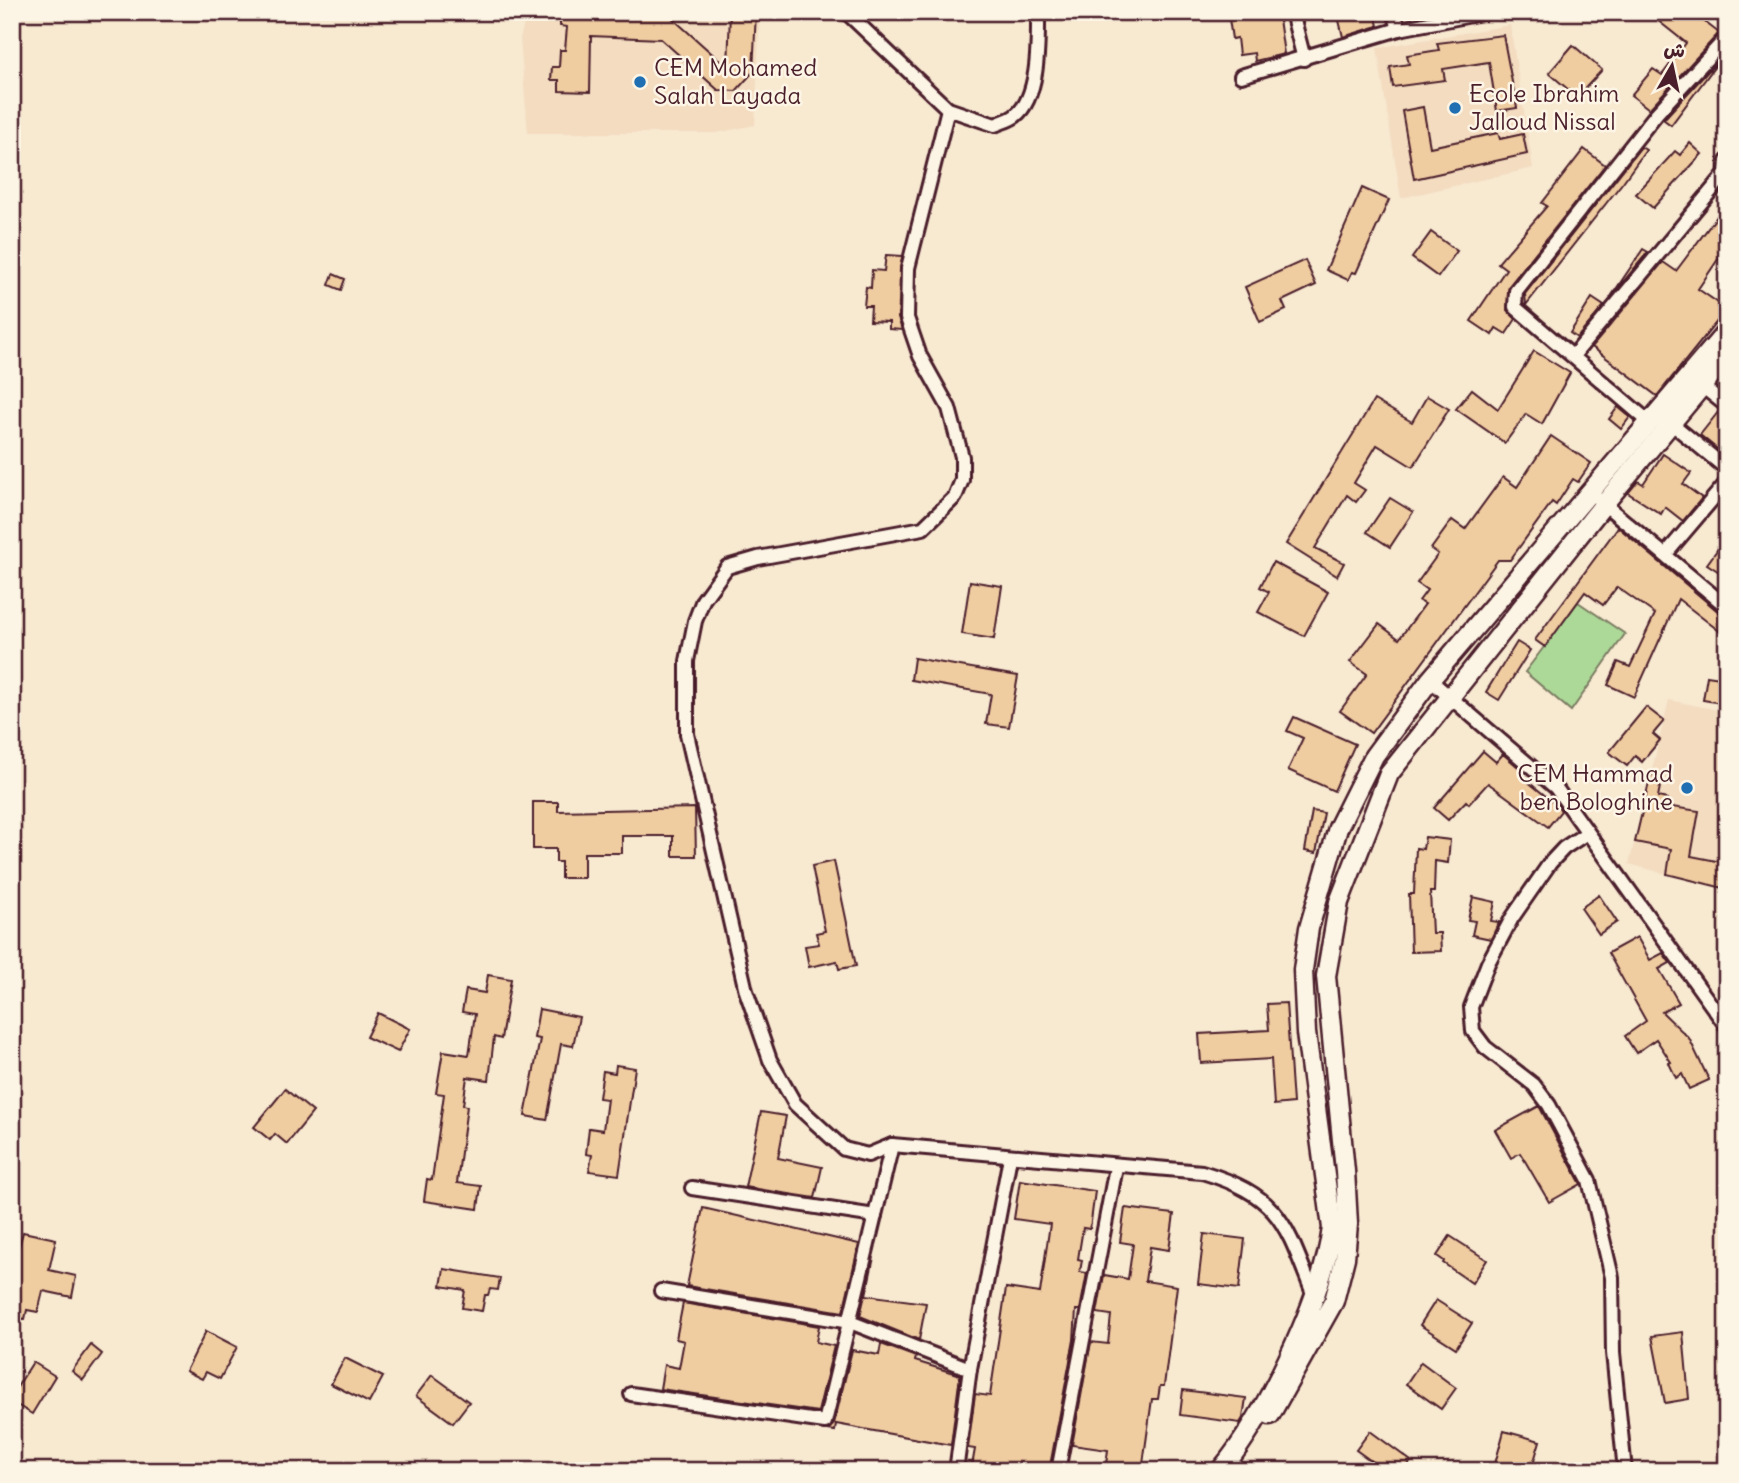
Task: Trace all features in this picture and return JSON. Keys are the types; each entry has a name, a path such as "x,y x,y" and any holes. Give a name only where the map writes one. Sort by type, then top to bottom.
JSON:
{"main road":[{"path":"1697,381 1727,331"},
{"path":"1220,1471 1238,1449 1274,1384 1314,1296 1328,1257 1332,1228 1306,1033 1303,970 1309,928 1338,828 1368,768 1430,680 1588,491 1697,381 1727,356"},
{"path":"1234,1471 1247,1455 1334,1301 1345,1258 1348,1224 1345,1171 1326,976 1339,902 1389,774 1604,504 1659,418"}],"street":[{"path":"846,12 948,109 995,125 1016,116 1029,94 1039,55 1038,12"},
{"path":"1292,12 1304,59"},
{"path":"1394,12 1398,29"},
{"path":"1241,76 1398,29 1484,13"},
{"path":"1727,37 1657,113 1516,290 1515,307 1573,356 1727,469"},
{"path":"948,109 908,268 907,318 920,356 949,408 962,457 962,480 955,497 923,528 758,558 727,567 703,600 695,621 687,662 687,734 746,991 770,1060 796,1104 844,1149 869,1155 892,1145 1116,1167 1202,1172 1232,1181 1267,1202 1284,1222 1314,1296"},
{"path":"1573,356 1726,173 1727,161"},
{"path":"1697,381 1727,406"},
{"path":"1665,555 1727,482"},
{"path":"1588,491 1727,607"},
{"path":"1430,680 1556,788 1727,1027"},
{"path":"1587,833 1564,848 1550,863 1512,918 1488,963 1471,1007 1473,1031 1485,1047 1534,1086 1549,1105 1589,1180 1612,1277 1613,1353 1625,1471"},
{"path":"631,1394 825,1422 892,1145"},
{"path":"956,1471 970,1369 1010,1157"},
{"path":"1058,1471 1116,1167"},
{"path":"692,1188 875,1216"},
{"path":"661,1291 850,1322 970,1369"}],"shaded area":[{"name":"CEM Mohamed Salah Layada","path":"527,12 760,12 755,125 716,133 528,133 520,39"},
{"name":"Ecole Ibrahim Jalloud Nissal","path":"1510,25 1533,168 1401,198 1377,48"},
{"name":"CEM Hammad ben Bologhine","path":"1669,700 1727,712 1727,890 1629,864"}],"green space":[{"path":"1578,602 1625,634 1571,711 1525,672"}],"building":[{"path":"560,12 670,16 728,68 730,12 756,12 753,72 736,91 718,90 661,39 591,36 590,92 559,91 559,80 551,80 552,67 559,67 560,50 565,50 567,27 560,26"},
{"path":"1228,12 1278,12 1284,54 1255,61 1254,53 1239,55 1237,38 1232,39"},
{"path":"1337,12 1375,12 1378,26 1343,37"},
{"path":"1647,12 1692,12 1719,33 1649,109 1631,95 1653,69 1662,75 1686,43"},
{"path":"1503,35 1517,108 1497,111 1489,62 1443,69 1445,80 1393,87 1390,67 1409,64 1407,55 1439,50 1437,43"},
{"path":"1573,45 1602,70 1577,97 1549,73"},
{"path":"1725,53 1671,125 1663,119 1664,119"},
{"path":"1423,107 1430,147 1498,133 1500,139 1523,134 1527,154 1414,179 1402,111"},
{"path":"1690,143 1702,154 1653,208 1636,194 1675,151 1680,155"},
{"path":"1641,147 1646,150 1623,182 1526,305 1525,294"},
{"path":"1584,149 1605,165 1509,286 1507,310 1516,319 1506,334 1496,328 1492,335 1471,321 1506,269 1498,263 1547,206 1542,203"},
{"path":"1362,188 1389,200 1356,273 1352,272 1348,280 1326,270"},
{"path":"1727,203 1727,246 1698,289 1727,309 1657,396 1592,347 1663,262 1676,271"},
{"path":"1431,232 1457,251 1438,277 1412,258"},
{"path":"1643,249 1648,252 1610,298"},
{"path":"886,255 902,256 898,318 902,330 889,329 889,322 870,321 871,306 864,306 866,287 871,288 872,270 884,271"},
{"path":"1305,260 1316,285 1282,301 1286,310 1260,322 1245,287"},
{"path":"333,274 345,279 341,290 329,285"},
{"path":"1592,298 1604,306 1577,338 1570,333"},
{"path":"1534,351 1570,373 1542,424 1526,414 1505,443 1456,409 1472,389 1498,409"},
{"path":"1427,396 1449,409 1413,467 1377,445 1354,483 1365,490 1356,502 1347,495 1315,548 1344,563 1337,576 1286,544 1374,400 1412,422"},
{"path":"1618,407 1630,417 1621,429 1609,419"},
{"path":"1719,411 1727,415 1727,457 1700,435"},
{"path":"1551,436 1591,463 1578,482 1573,479 1556,505 1552,502 1510,560 1498,560 1371,733 1340,711 1367,674 1350,662 1379,624 1399,639 1425,604 1419,601 1427,590 1417,583 1438,554 1431,549 1452,520 1465,529 1503,477 1517,487"},
{"path":"1663,454 1691,473 1683,484 1702,498 1683,521 1665,507 1661,514 1628,493 1638,481 1643,484"},
{"path":"1390,498 1413,512 1390,547 1367,532"},
{"path":"1618,527 1727,619 1727,637 1678,599 1634,697 1608,685 1618,662 1630,667 1655,614 1617,587 1603,605 1585,592 1545,647 1535,640"},
{"path":"1727,536 1727,577 1707,564"},
{"path":"1273,562 1328,592 1304,636 1258,612 1269,592 1260,587"},
{"path":"970,581 1002,586 994,639 962,634"},
{"path":"1517,642 1530,650 1499,700 1486,692"},
{"path":"914,658 1018,676 1009,727 986,724 991,694 911,680"},
{"path":"1707,676 1727,679 1727,704 1703,700"},
{"path":"1646,707 1664,721 1653,734 1660,740 1642,762 1635,756 1627,766 1609,752"},
{"path":"1294,717 1355,744 1334,791 1288,770 1303,738 1287,731"},
{"path":"1483,751 1496,762 1503,754 1524,772 1521,776 1558,806 1561,811 1548,827 1488,783 1469,804 1466,801 1448,820 1434,808"},
{"path":"1651,774 1662,776 1658,797 1667,799 1665,806 1699,811 1691,856 1727,863 1727,889 1667,874 1671,849 1635,842"},
{"path":"533,802 558,802 558,811 695,808 696,856 673,856 673,836 622,836 622,853 584,853 584,878 561,878 561,862 556,862 556,849 533,849"},
{"path":"1312,811 1324,813 1316,853 1305,851"},
{"path":"1425,837 1450,840 1448,863 1435,861 1434,892 1430,892 1432,933 1440,933 1441,951 1411,952 1409,894 1414,894 1416,848 1423,849"},
{"path":"834,861 856,966 839,969 837,961 809,967 805,946 819,944 816,933 825,931 812,866"},
{"path":"1599,895 1617,922 1599,934 1581,908"},
{"path":"1473,897 1495,902 1491,921 1499,922 1491,939 1472,935 1475,921 1468,920"},
{"path":"1637,937 1650,960 1663,953 1670,963 1659,969 1679,1003 1662,1012 1689,1038 1709,1080 1689,1089 1682,1074 1676,1078 1669,1063 1671,1062 1656,1039 1636,1053 1625,1036 1646,1021 1608,953"},
{"path":"488,975 511,979 501,1039 494,1037 489,1080 467,1077 463,1105 467,1106 457,1183 481,1186 478,1209 424,1201 427,1179 432,1180 444,1094 436,1093 443,1051 469,1055 475,1014 462,1012 466,990 485,993"},
{"path":"1286,1003 1293,1103 1274,1105 1271,1059 1201,1063 1199,1034 1269,1030 1267,1004"},
{"path":"539,1009 579,1017 573,1046 561,1044 547,1120 525,1116 540,1039 534,1038"},
{"path":"378,1013 410,1029 398,1052 366,1037"},
{"path":"616,1065 635,1068 619,1175 589,1171 592,1155 586,1154 589,1128 603,1130 607,1099 599,1098 603,1071 615,1073"},
{"path":"285,1089 313,1112 287,1144 275,1134 270,1140 254,1127"},
{"path":"1539,1106 1581,1184 1549,1202 1520,1153 1511,1158 1495,1130"},
{"path":"761,1112 786,1116 778,1158 822,1167 815,1198 745,1187"},
{"path":"1020,1180 1095,1191 1090,1229 1083,1228 1078,1259 1082,1260 1080,1272 1087,1273 1080,1310 1076,1310 1074,1340 1049,1471 1007,1471 972,1466 975,1449 968,1448 975,1394 990,1396 1006,1288 1040,1293 1050,1224 1014,1219"},
{"path":"703,1208 859,1244 843,1312 687,1286"},
{"path":"1125,1208 1174,1214 1169,1250 1150,1247 1145,1281 1177,1286 1164,1386 1160,1386 1158,1399 1152,1399 1142,1471 1105,1471 1108,1450 1072,1445 1091,1342 1108,1344 1111,1315 1097,1313 1104,1275 1128,1279 1133,1244 1120,1242"},
{"path":"23,1232 56,1239 49,1270 76,1276 72,1297 43,1291 38,1312 27,1310 25,1319 12,1317 12,1272"},
{"path":"1204,1234 1245,1239 1239,1289 1198,1284"},
{"path":"1450,1236 1487,1260 1472,1283 1437,1256"},
{"path":"874,1257 866,1295 926,1303 919,1340 860,1316"},
{"path":"444,1269 500,1278 498,1290 490,1289 488,1295 485,1295 482,1311 462,1308 465,1290 441,1286"},
{"path":"1436,1300 1472,1323 1456,1348 1420,1325"},
{"path":"683,1303 819,1326 816,1342 834,1346 818,1412 660,1389 664,1365 679,1368 684,1341 676,1339"},
{"path":"206,1331 237,1347 220,1379 206,1372 202,1379 186,1371"},
{"path":"1683,1332 1689,1399 1665,1403 1652,1336"},
{"path":"881,1344 916,1357 915,1361 960,1375 951,1445 836,1424 835,1431 828,1430 834,1424 852,1350 879,1355"},
{"path":"91,1345 102,1354 83,1380 72,1371"},
{"path":"345,1358 383,1377 369,1403 331,1384"},
{"path":"33,1362 55,1376 32,1414 12,1402 12,1395"},
{"path":"1421,1362 1456,1388 1441,1409 1406,1384"},
{"path":"432,1375 469,1402 453,1423 416,1396"},
{"path":"1183,1390 1246,1398 1243,1418 1240,1423 1180,1415"},
{"path":"1370,1431 1411,1461 1404,1471 1385,1471 1356,1450"},
{"path":"1504,1431 1540,1441 1531,1471 1493,1471"}],"place":[{"name":"CEM Mohamed Salah Layada","path":"640,82"},
{"name":"Ecole Ibrahim Jalloud Nissal","path":"1455,108"},
{"name":"CEM Hammad ben Bologhine","path":"1687,788"}]}
